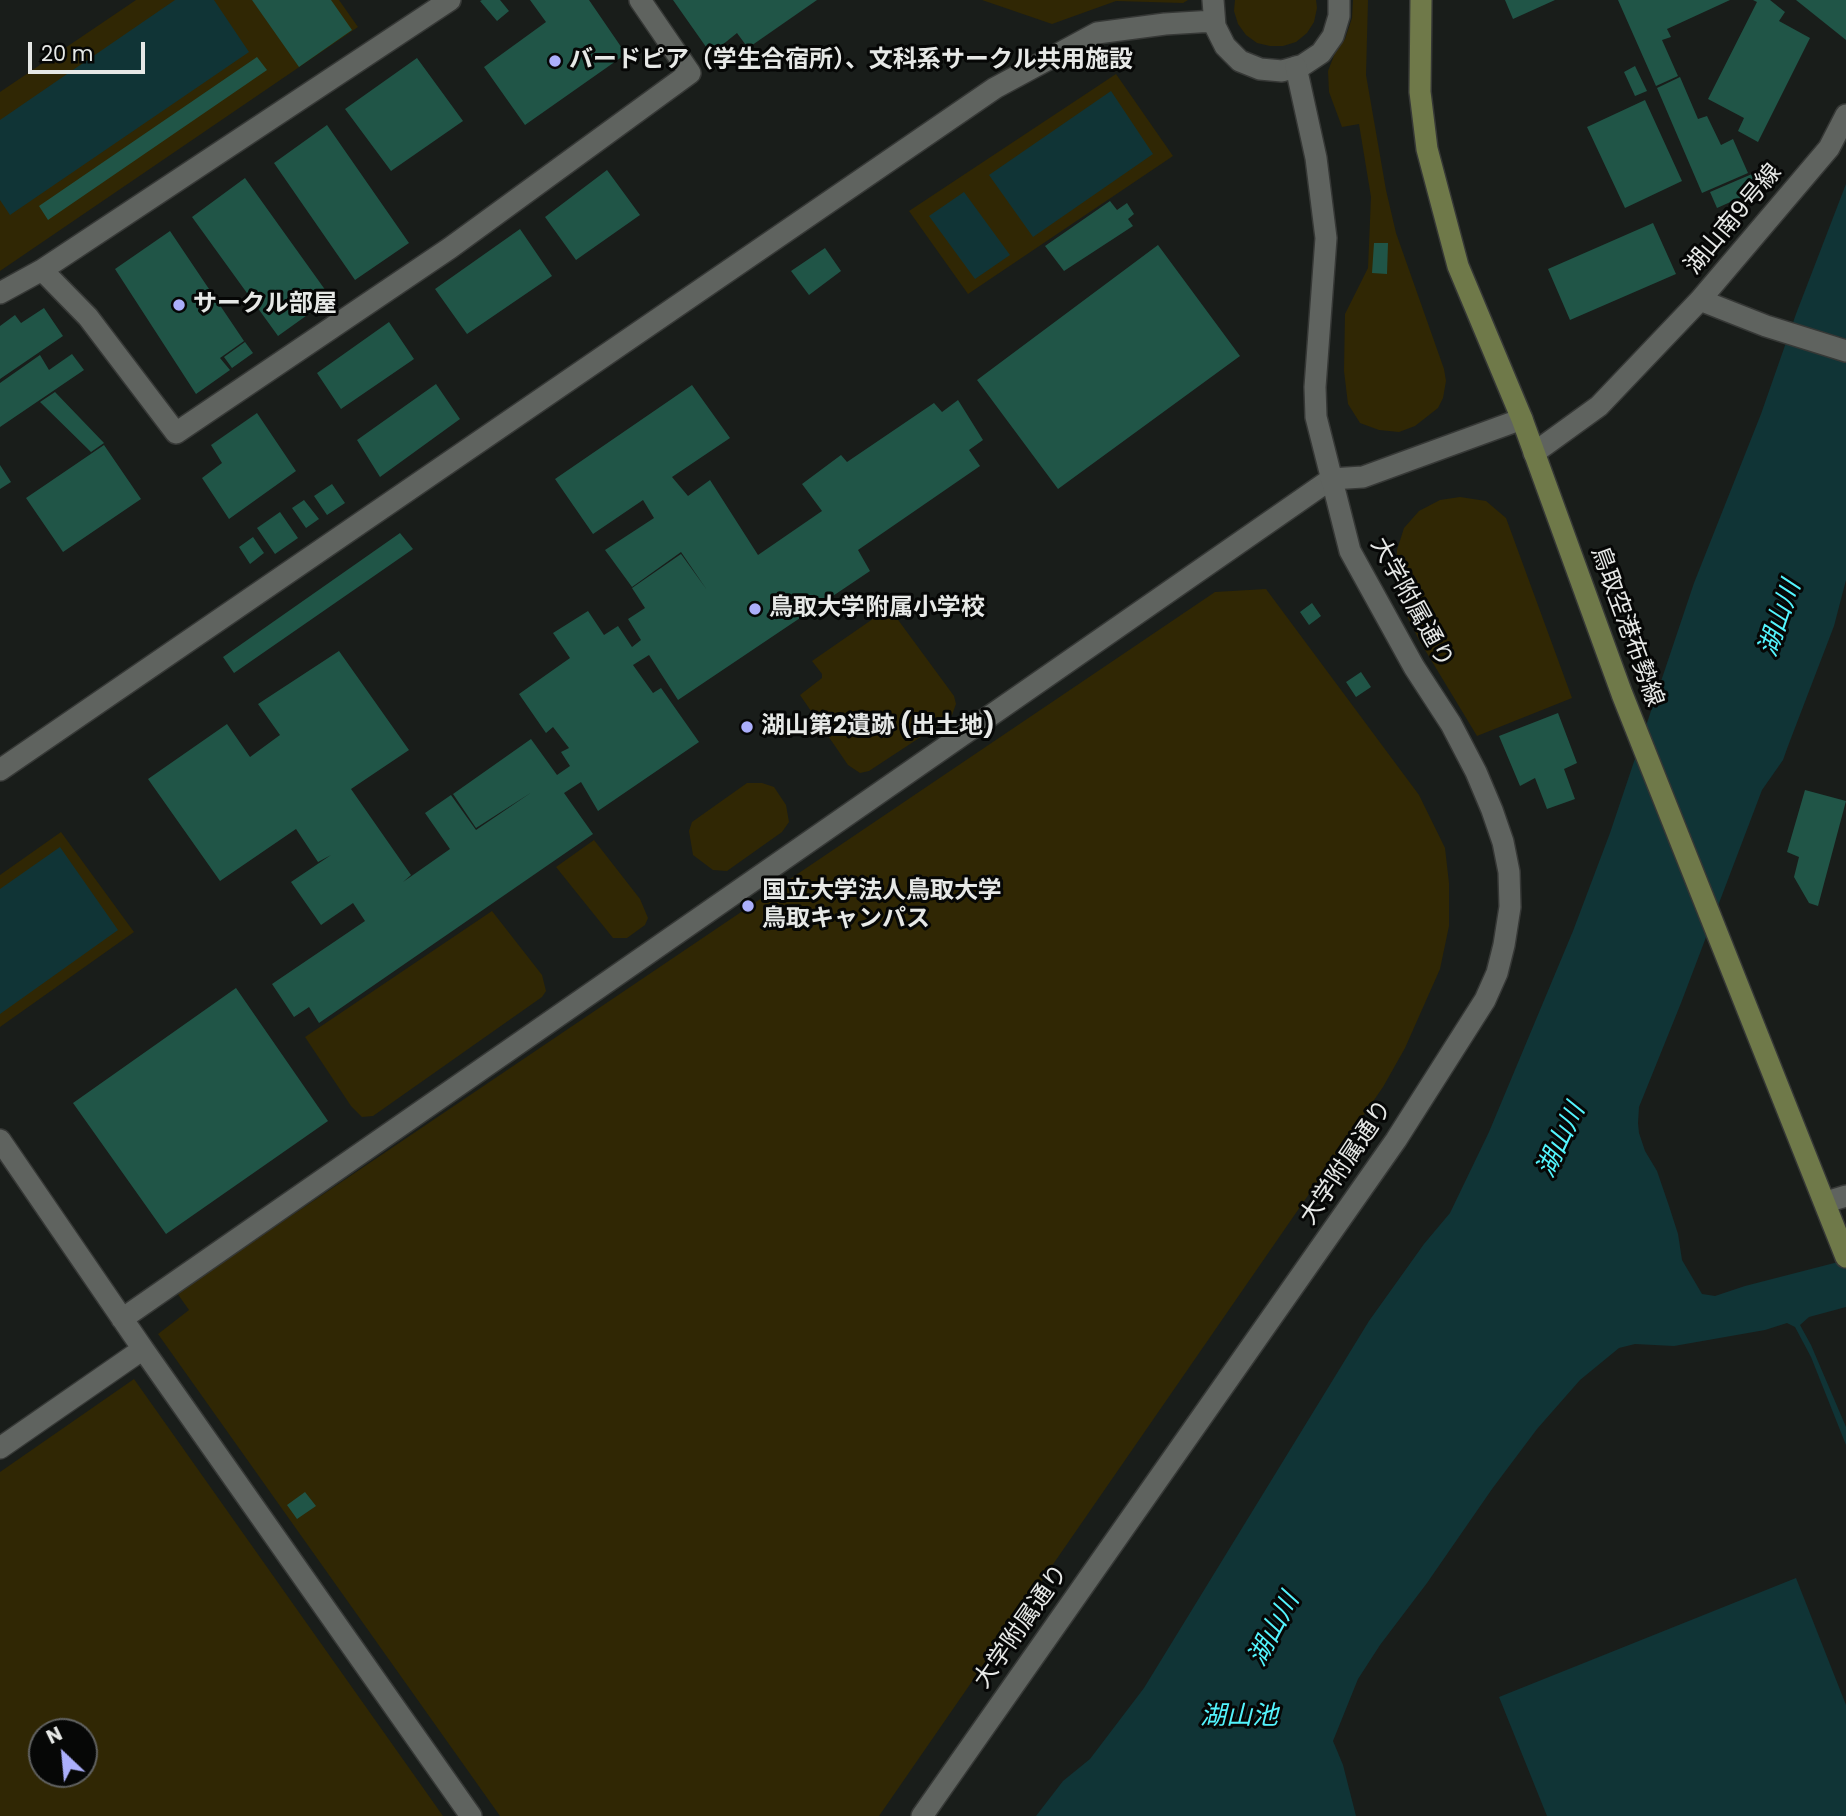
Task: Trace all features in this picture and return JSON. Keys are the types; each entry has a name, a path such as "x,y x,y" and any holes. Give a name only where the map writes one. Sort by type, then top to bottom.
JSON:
{"main road":[{"name":"鳥取空港布勢線","path":"1421,0 1420,92 1427,149 1458,266 1522,419 1622,694 1730,966 1834,1205 1846,1257"}],"street":[{"path":"0,293 42,270 450,0"},
{"path":"42,270 88,317 176,433 450,248 690,73 640,0"},
{"path":"0,770 995,88 1097,33 1165,24 1214,10 1225,46 1240,61 1260,69 1282,71 1303,65 1321,53 1333,36 1339,16 1339,0"},
{"name":"大学附属通り","path":"922,1816 1396,1140 1479,1010 1497,973 1510,907 1509,872 1503,842 1476,772 1451,724 1414,667 1350,551 1315,407 1326,239 1316,158 1296,67"},
{"name":"湖山南9号線","path":"1846,115 1829,148 1700,300 1766,326 1846,351"},
{"path":"1534,453 1599,406 1700,300"},
{"path":"122,1319 1331,479 1363,477 1522,419"},
{"path":"0,1139 122,1319 471,1816"},
{"path":"0,1448 143,1349"}],"shaded area":[{"path":"136,0 339,0 358,27 0,271 0,92"},
{"path":"982,0 1188,0 1183,3 1116,1 1052,24"},
{"path":"1235,0 1316,0 1317,8 1314,22 1307,33 1296,42 1270,46 1257,43 1246,35 1238,24 1234,11"},
{"path":"1353,0 1368,0 1366,75 1386,190 1396,233 1446,381 1438,408 1415,426 1399,432 1379,430 1360,423 1348,404 1344,371 1345,314 1368,268 1371,197 1359,124 1342,127 1329,92 1328,71 1335,53 1345,39 1352,18"},
{"path":"1116,74 1173,156 968,294 909,211"},
{"path":"1460,497 1486,501 1506,518 1572,698 1477,736 1419,640 1401,604 1396,576 1397,550 1404,528 1419,511 1440,500"},
{"path":"1266,589 1419,795 1445,848 1449,883 1449,926 1440,969 1405,1048 1383,1087 879,1816 500,1816 158,1334 189,1310 177,1293 1215,592"},
{"path":"893,613 954,696 956,704 952,715 939,725 869,771 860,773 848,765 800,695 822,678 812,661 880,614"},
{"path":"747,783 762,783 774,787 786,805 789,822 782,832 727,871 713,870 693,855 689,831 692,822"},
{"path":"61,832 134,932 0,1027 0,875"},
{"path":"594,840 640,899 648,918 645,925 627,938 613,938 556,867"},
{"path":"492,911 542,975 546,991 542,997 373,1116 362,1117 351,1106 305,1037"},
{"path":"134,1379 443,1816 0,1816 0,1472"}],"water":[{"path":"175,0 214,0 249,52 10,215 0,200 0,120"},
{"path":"1111,91 1153,154 1033,237 989,175"},
{"path":"1846,184 1846,580 1834,626 1783,760 1762,790 1639,1107 1638,1123 1645,1151 1657,1171 1678,1234 1682,1260 1702,1294 1715,1296 1846,1260 1846,1307 1809,1317 1800,1325 1846,1427 1846,1445 1811,1357 1795,1327 1787,1323 1765,1330 1674,1346 1635,1344 1619,1348 1580,1380 1537,1429 1358,1679 1333,1741 1343,1765 1356,1816 1036,1816 1063,1781 1090,1759 1144,1688 1369,1321 1424,1244 1450,1213 1489,1132 1573,931 1610,833 1694,583 1761,414"},
{"path":"964,192 1010,255 975,279 929,216"},
{"path":"60,847 118,930 0,1014 0,889"},
{"path":"1796,1578 1846,1705 1846,1816 1547,1816 1499,1697"}],"building":[{"path":"252,0 331,0 352,30 299,67"},
{"path":"500,0 509,11 497,21 480,1"},
{"name":"バードピア（学生合宿所）、文科系サークル共用施設","path":"530,0 589,0 626,54 525,125 484,67 546,22"},
{"path":"673,0 817,0 748,48 737,33 711,54"},
{"path":"1505,0 1555,0 1513,19"},
{"path":"1618,0 1730,0 1667,29 1671,37 1662,40 1678,76 1656,86"},
{"path":"1753,0 1770,0 1785,12 1779,21 1810,38 1758,142 1738,131 1744,118 1708,99 1757,2"},
{"path":"1796,0 1846,0 1846,40"},
{"path":"257,57 267,70 48,220 39,206"},
{"path":"417,58 463,121 391,171 345,109"},
{"path":"1635,66 1647,91 1635,96 1624,72"},
{"path":"1680,77 1698,119 1707,116 1721,145 1733,139 1748,173 1702,193 1657,88"},
{"path":"1645,100 1682,181 1625,208 1587,127"},
{"name":"サークル部屋","path":"327,125 409,243 355,280 274,163"},
{"path":"1766,168 1773,183 1717,208 1710,192"},
{"path":"607,170 640,215 576,260 545,217"},
{"name":"サークル部屋","path":"245,178 331,298 278,336 192,217"},
{"path":"1110,201 1117,210 1127,203 1134,214 1128,219 1133,226 1064,271 1045,246"},
{"path":"1653,223 1676,274 1570,320 1548,269"},
{"path":"520,229 552,276 467,334 435,289"},
{"name":"サークル部屋","path":"170,231 244,341 220,358 230,370 196,394 115,269"},
{"path":"1374,243 1388,243 1387,274 1372,273"},
{"path":"1158,245 1240,356 1058,489 977,380"},
{"path":"825,248 841,271 809,295 791,271"},
{"path":"44,308 63,336 0,379 0,326 15,315 21,323"},
{"path":"389,322 414,359 341,409 317,373"},
{"path":"245,342 253,353 232,368 224,357"},
{"path":"72,354 84,370 0,427 0,383 40,355 49,370"},
{"path":"436,384 460,419 380,477 357,440"},
{"path":"692,385 730,438 672,477 688,496 710,480 758,555 822,511 802,484 841,455 847,462 934,403 942,412 958,400 983,440 969,450 980,466 858,550 870,571 678,700 649,655 633,665 653,693 661,688 699,742 598,811 581,782 564,793 593,834 319,1023 309,1007 294,1017 272,984 365,921 353,903 321,925 291,882 331,855 318,862 296,829 220,881 148,779 227,724 250,757 280,735 258,704 339,651 409,750 351,789 411,875 403,882 450,849 425,813 451,795 476,830 532,792 476,828 453,794 531,739 557,775 570,766 561,752 569,748 553,727 546,733 519,694 570,658 553,633 588,611 604,635 618,626 632,647 641,640 628,619 645,608 632,588 681,554 707,590 681,552 632,587 605,550 654,518 643,500 593,534 555,479"},
{"path":"55,392 104,443 91,452 40,402"},
{"path":"257,413 296,471 229,519 202,478 222,463 211,445"},
{"path":"104,445 141,499 63,552 26,498"},
{"path":"0,465 11,482 0,489"},
{"path":"332,484 345,503 327,515 314,496"},
{"path":"304,500 319,519 306,528 292,508"},
{"path":"280,512 298,538 275,554 257,528"},
{"path":"400,533 413,549 234,673 223,657"},
{"path":"253,537 264,553 250,564 239,547"},
{"path":"1312,603 1321,616 1309,625 1300,612"},
{"path":"1361,672 1371,687 1356,697 1346,682"},
{"path":"1558,713 1577,763 1564,769 1575,799 1547,809 1535,778 1520,786 1499,736"},
{"path":"1805,790 1846,801 1818,906 1809,903 1794,877 1799,857 1787,852"},
{"path":"236,988 328,1121 166,1234 73,1103"},
{"path":"305,1492 316,1506 297,1519 287,1505"}],"place":[{"name":"バードピア（学生合宿所）、文科系サークル共用施設","path":"555,61"},
{"name":"サークル部屋","path":"179,305"},
{"name":"鳥取大学附属小学校","path":"755,609"},
{"name":"湖山第2遺跡 (出土地)","path":"747,727"},
{"name":"国立大学法人鳥取大学 鳥取キャンパス","path":"748,906"}],"water label":[{"name":"湖山川","path":"1781,619"},
{"name":"湖山川","path":"1562,1141"},
{"name":"湖山川","path":"1275,1630"},
{"name":"湖山池","path":"1239,1717"}]}
